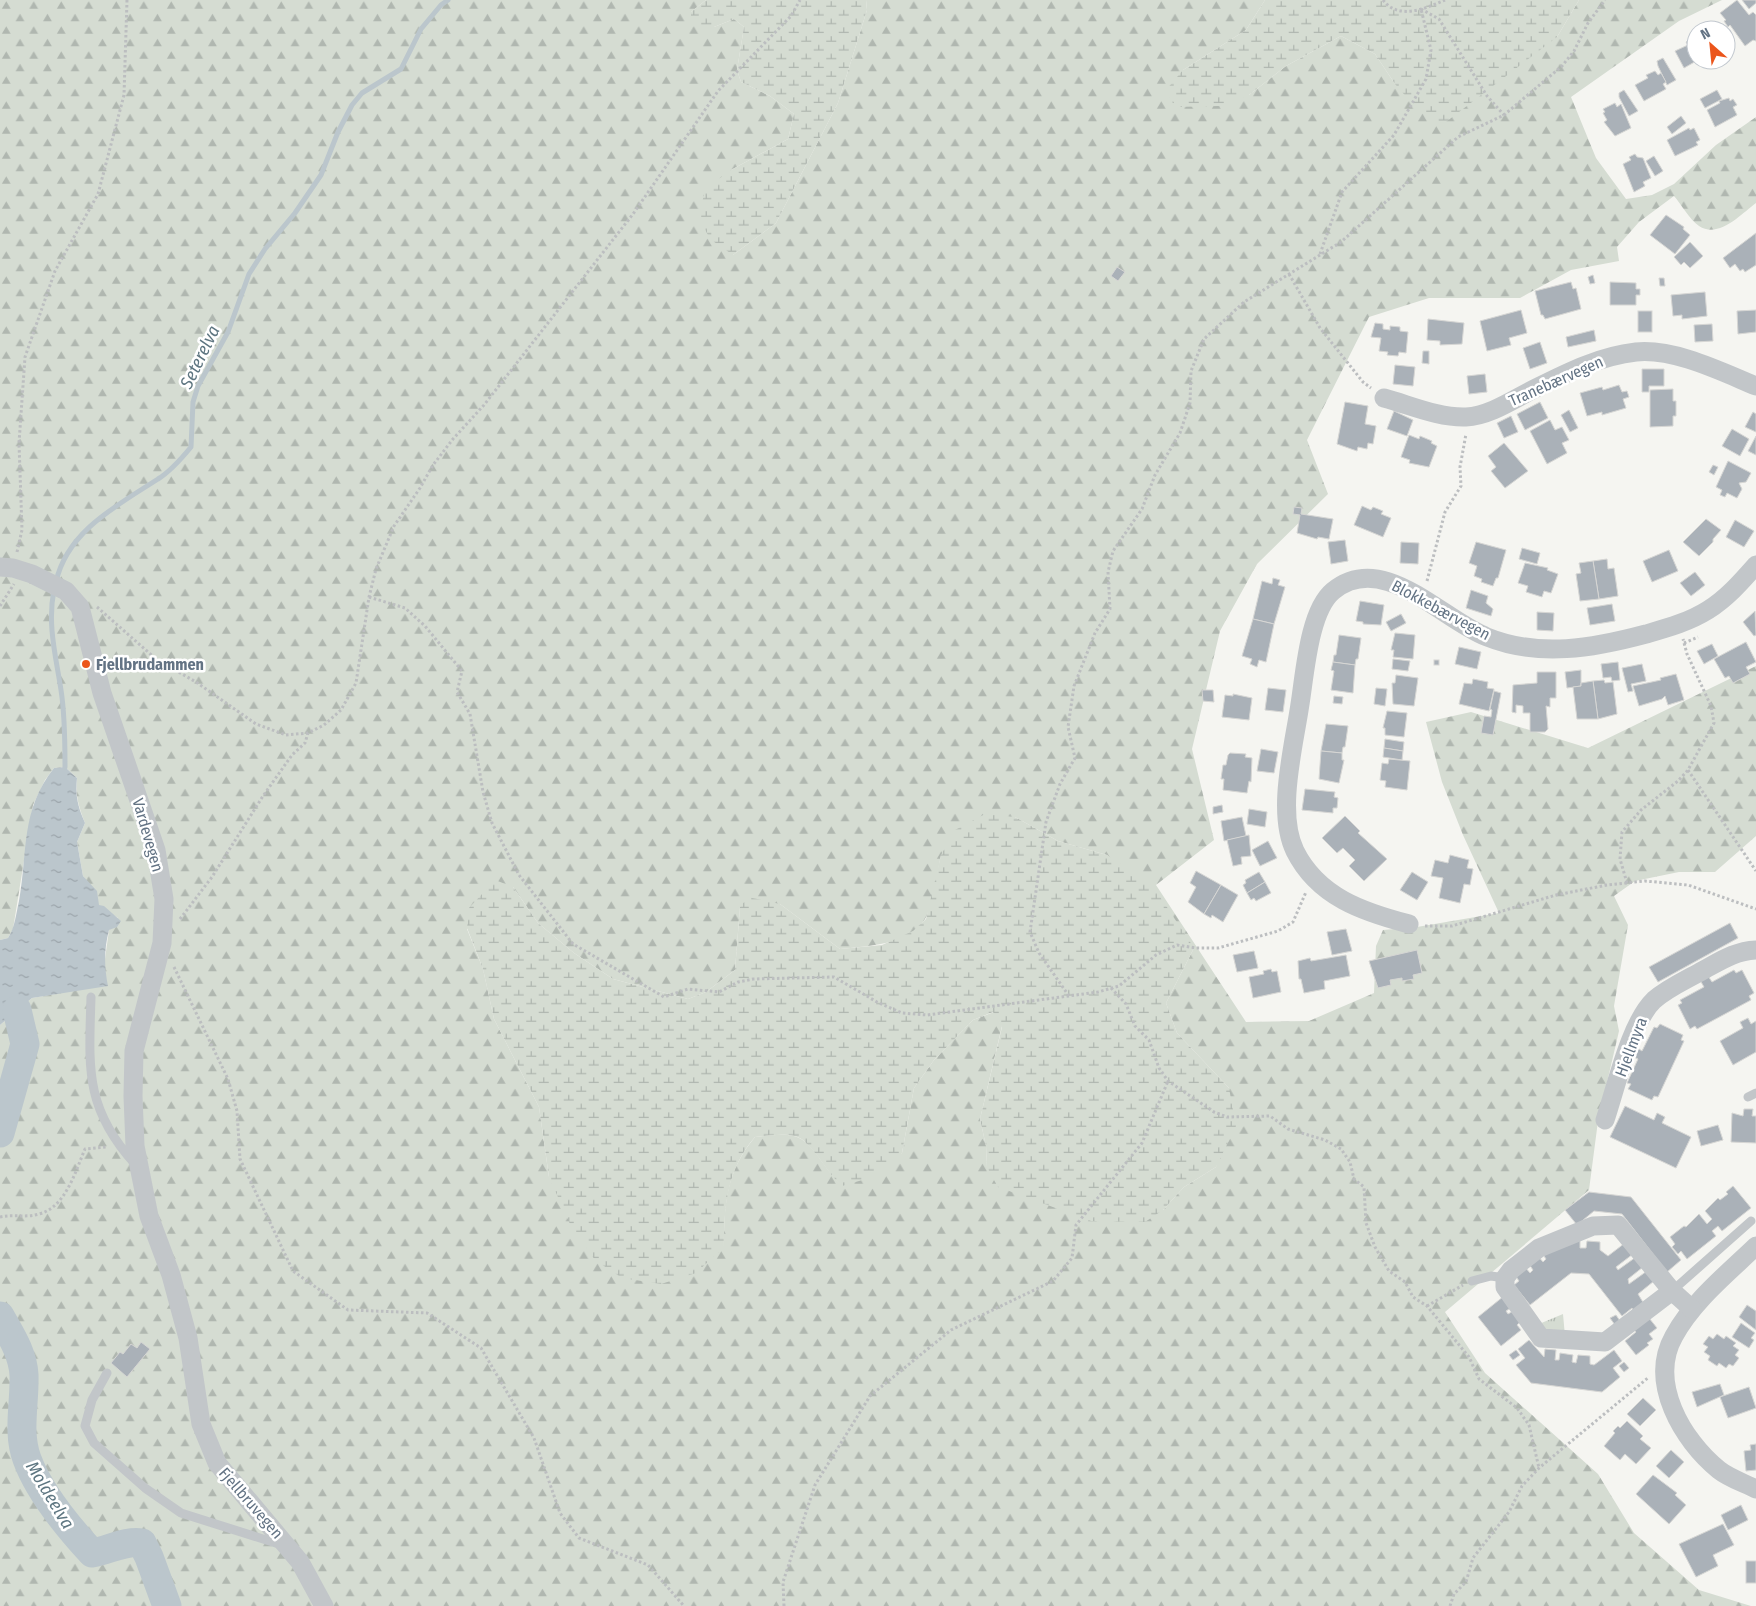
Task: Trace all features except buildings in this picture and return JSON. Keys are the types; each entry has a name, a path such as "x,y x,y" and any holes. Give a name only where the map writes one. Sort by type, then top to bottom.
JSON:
{"street":[{"name":"Tranebærvegen","path":"1384,398 1451,416 1466,417 1485,413 1567,372 1602,358 1638,352 1675,356 1718,370 1756,386"},
{"name":"Blokkebærvegen","path":"1410,924 1350,904 1325,890 1312,876 1293,847 1286,808 1308,658 1319,612 1332,592 1357,579 1371,578 1390,581 1486,637 1529,649 1592,646 1679,624 1707,611 1732,592 1756,566"},
{"name":"Vardevegen","path":"17,570 61,588 80,607 102,693 156,850 164,899 162,943 134,1051 133,1096 138,1168 149,1216 171,1275"},
{"name":"Hjellmyra","path":"1605,1120 1630,1043 1644,1012 1653,1001 1668,989 1739,951 1756,950"},
{"path":"1672,1291 1605,1342 1541,1338 1504,1287 1505,1278 1511,1270 1539,1248 1593,1226 1618,1225 1672,1291 1692,1309"},
{"path":"1756,1246 1692,1309 1673,1337 1666,1362 1667,1395 1677,1421 1719,1470 1756,1489"},
{"name":"Fjellbruvegen","path":"171,1275 188,1338 201,1424 217,1463 300,1562 324,1606"}],"lane":[{"path":"91,997 89,1066 98,1110 120,1145 138,1168"},
{"path":"1672,1291 1751,1221"},
{"path":"1472,1281 1491,1276 1505,1278"},
{"path":"107,1372 92,1400 85,1426 94,1443 145,1488 181,1513 289,1548"}],"path":[{"path":"0,606 17,570 22,530 19,443 25,357 55,271 98,194 124,95 126,0"},
{"path":"94,605 156,659 211,692 256,724 286,735 308,733 324,726 341,710 356,683 369,597 376,569 394,526 433,466 452,439 484,405 633,214 718,91 791,16 800,0"},
{"path":"1384,0 1395,9 1408,12 1445,0"},
{"path":"1069,996 1039,953 1030,932 1046,822 1060,784 1074,758 1068,727 1074,686 1094,634 1110,609 1108,572 1114,551 1142,509 1155,476 1180,432 1190,403 1190,371 1204,339 1244,302 1341,242 1458,137 1504,115 1562,66 1574,51 1588,23 1605,0"},
{"path":"1421,9 1439,19 1487,96 1504,115"},
{"path":"1319,256 1342,192 1394,135 1426,79 1431,50 1421,9"},
{"path":"1289,274 1320,328 1363,382 1384,398"},
{"path":"1420,598 1445,512 1461,486 1460,467 1466,443 1466,417"},
{"path":"369,597 405,608 425,626 462,672 457,692 470,714 482,792 492,823 519,875 573,944 664,997 688,989 719,992 738,982 753,979 834,977 877,1002 902,1013 927,1015 1069,996 1119,986 1156,955 1177,946 1218,948 1278,931 1293,922 1312,876"},
{"path":"1627,883 1620,859 1622,832 1641,810 1678,781 1688,770 1711,730 1714,718 1687,654 1679,624"},
{"path":"308,733 305,744 292,755 212,877 162,943 228,1079 237,1111 240,1159 292,1271 348,1310 427,1313 481,1348 534,1438 560,1514 579,1538 648,1565 684,1606"},
{"path":"1688,770 1756,871"},
{"path":"1410,924 1452,926 1556,895 1645,881 1688,885 1756,909"},
{"path":"1111,988 1126,1004 1135,1026 1149,1040 1159,1068 1168,1080 1214,1112 1227,1117 1270,1116 1288,1129 1325,1140 1340,1149 1350,1162 1354,1179 1364,1187 1366,1223 1375,1247 1389,1271 1405,1282 1413,1297 1427,1306 1469,1356 1479,1379 1517,1408 1529,1425 1539,1468"},
{"path":"784,1606 783,1582 815,1485 870,1396 950,1330 1053,1281 1072,1258 1076,1225 1142,1143 1168,1080"},
{"path":"0,1217 40,1214 55,1206 67,1191 86,1149 120,1145"},
{"path":"1427,1306 1466,1282 1472,1281"},
{"path":"1450,1606 1454,1594 1466,1582 1473,1558 1509,1512 1522,1486 1539,1468 1666,1362"}],"green space":[{"path":"0,0 706,0 691,12 714,27 734,19 744,27 737,70 741,82 770,96 794,114 788,139 731,170 733,255 776,223 838,103 867,10 866,0 1265,0 1246,30 1183,70 1249,95 1286,66 1341,36 1375,54 1395,84 1557,37 1579,0 1722,0 1679,21 1571,97 1596,158 1626,199 1652,195 1674,184 1716,145 1756,117 1756,203 1737,219 1722,227 1707,229 1699,226 1692,220 1674,196 1639,222 1617,247 1619,261 1571,270 1520,298 1429,298 1369,317 1307,440 1328,494 1257,564 1220,631 1192,749 1214,840 1156,885 1246,1022 1309,1021 1374,993 1376,946 1383,930 1417,927 1499,913 1463,835 1442,782 1426,722 1471,712 1588,748 1756,666 1756,836 1715,872 1679,872 1635,881 1614,896 1628,925 1614,1006 1619,1031 1598,1121 1589,1190 1445,1312 1485,1373 1598,1474 1634,1533 1699,1590 1751,1606 0,1606 0,1025 32,998 55,994 104,966 109,930 118,918 98,905 97,895 83,876 77,842 85,823 78,801 77,778 65,767 54,768 45,780 33,805 13,929 8,938 0,940","holes":["1015,817 1058,841 1107,855 1194,948 1166,1003 1177,1033 1229,1088 1216,1167 1184,1187 1163,1210 987,1167 986,1146 980,1119 1002,1026 994,1012 973,1020 934,1060 914,1088 902,1153 842,1185 814,1151 799,1138 787,1135 755,1137 745,1150 732,1176 726,1203 724,1247 549,1177 539,1107 494,1019 483,969 467,929 513,887 538,923 574,953 613,979 688,999 706,992 735,970 740,907 780,904 840,949 887,943 909,934 918,928 925,919 928,914 941,855"]},
{"path":"706,0 866,0 867,10 838,103 776,223 733,255 710,239 699,218 705,189 731,170 788,139 794,114 770,96 741,82 737,70 744,27 734,19 714,27 691,26 691,12"},
{"path":"1265,0 1579,0 1557,37 1442,125 1417,109 1395,84 1375,54 1341,36 1286,66 1249,95 1219,106 1175,107 1166,90 1183,70 1246,30"},
{"path":"985,814 1015,817 1058,841 1107,855 1151,883 1194,948 1166,1003 1177,1033 1229,1088 1236,1126 1216,1167 1184,1187 1163,1210 1145,1222 1091,1221 998,1187 987,1168 986,1146 980,1119 1002,1027 993,1012 973,1020 934,1060 914,1088 902,1153 876,1176 842,1186 809,1146 799,1138 787,1135 755,1137 738,1162 729,1189 726,1203 724,1247 696,1273 661,1284 622,1278 595,1260 570,1224 549,1177 539,1107 494,1019 483,969 467,928 469,908 495,880 513,887 538,923 574,953 613,979 688,999 706,992 735,970 740,907 748,897 780,904 840,949 882,945 913,931 926,919 941,855 955,830"},
{"path":"1563,1314 1565,1336 1547,1330 1539,1324"}],"water":[{"path":"65,767 77,778 76,790 85,823 77,842 83,876 97,891 99,905 104,906 121,921 117,927 109,930 107,937 105,958 108,986 32,998 0,1025 0,940 8,938 15,920 22,883 30,816 43,784 54,768"}],"waterway":[{"name":"Seterelva","path":"56,582 62,564 71,548 83,534 96,521 167,472 191,447 193,402 198,386 228,332 249,274 265,249 295,213 321,175 338,132 352,105 362,93 401,69 421,29 441,5 448,0"},
{"name":"Seterelva","path":"54,590 51,615 63,709 65,767"},
{"name":"Moldeelva","path":"0,1133 25,1044 17,1010"},
{"name":"Moldeelva","path":"0,1316 15,1344 23,1367 22,1438 27,1459 39,1484 64,1521 92,1553 124,1544 142,1543 167,1606"}],"place":[{"name":"Fjellbrudammen","path":"86,664"}]}
